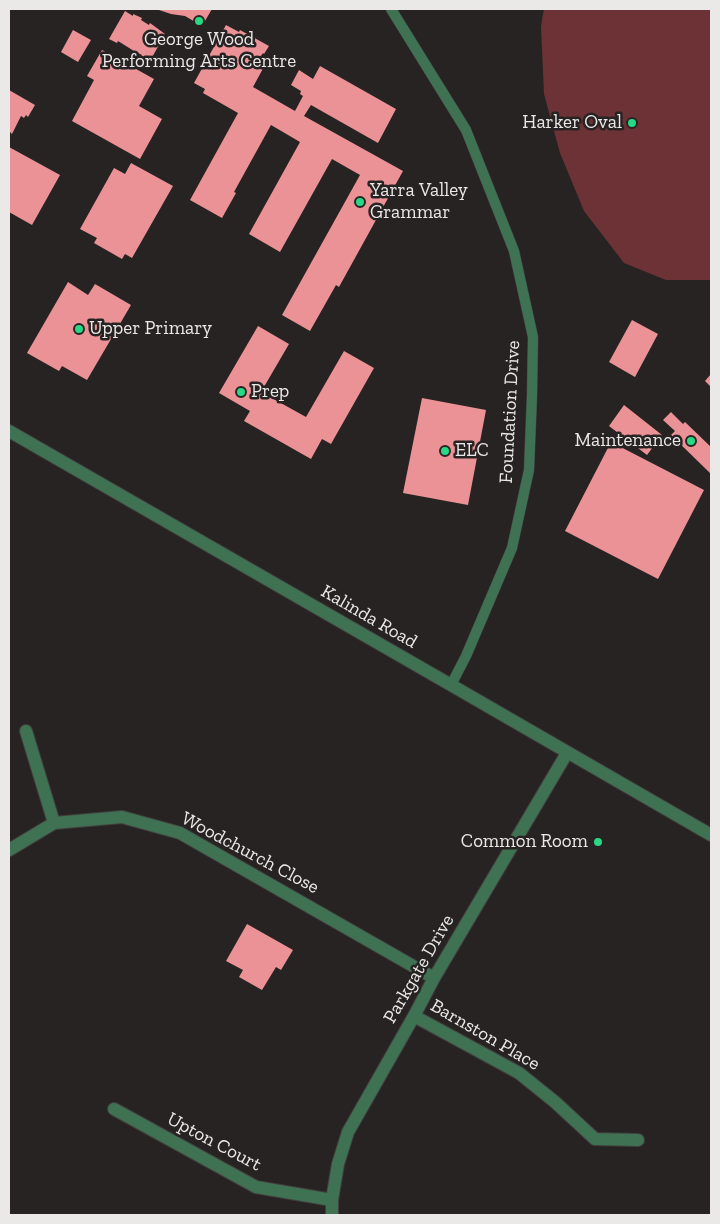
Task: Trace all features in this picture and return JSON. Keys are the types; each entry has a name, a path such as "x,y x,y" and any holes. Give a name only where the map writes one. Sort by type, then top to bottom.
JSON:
{"street":[{"name":"Kalinda Road","path":"9,431 451,684 711,836"},
{"path":"26,731 54,823"},
{"name":"Parkgate Drive","path":"332,1215 332,1200 338,1164 348,1132 434,978 567,753"},
{"name":"Woodchurch Close","path":"9,850 54,823 122,817 180,833 434,978"},
{"name":"Barnston Place","path":"414,1016 519,1073 556,1102 594,1138 638,1140"},
{"name":"Upton Court","path":"114,1109 256,1187 332,1200"}],"lane":[{"name":"Foundation Drive","path":"391,9 466,130 514,251 533,337 529,470 512,548 466,656 451,684"}],"shaded area":[{"name":"Harker Oval","path":"544,9 711,9 711,280 666,280 624,263 584,211 560,153 544,94 541,26"}],"building":[{"name":"George Wood Performing Arts Centre","path":"156,9 212,9 202,26 185,16"},
{"path":"125,11 133,16 133,14 142,18 141,20 149,25 150,23 165,34 150,61 118,41 117,43 109,39"},
{"path":"226,25 239,32 240,30 269,46 259,59 266,63 253,87 295,111 303,96 300,94 301,91 291,85 299,70 313,79 320,66 396,109 378,143 311,105 304,116 403,171 339,287 336,285 310,331 282,315 360,175 332,159 280,252 249,234 300,142 271,125 234,192 236,193 222,218 190,200 238,113 203,93 205,89 194,83"},
{"path":"73,30 91,40 78,62 61,52"},
{"path":"102,50 154,79 139,106 162,119 140,159 72,121 94,80 87,76"},
{"path":"9,90 35,105 28,117 26,115 24,118 21,116 12,134 9,131"},
{"path":"9,147 60,175 32,225 9,212"},
{"path":"131,163 173,186 132,258 125,254 122,259 94,243 97,238 80,229 114,168 125,174"},
{"name":"Upper Primary","path":"68,282 88,295 95,284 131,305 87,380 62,366 59,371 27,353"},
{"path":"632,320 658,334 635,377 609,362"},
{"name":"Prep","path":"258,326 289,344 261,392 306,417 344,351 374,368 331,444 322,439 311,459 244,421 250,411 219,393"},
{"name":"Maintenance","path":"711,374 711,387 705,381"},
{"name":"ELC","path":"422,398 486,410 468,505 403,493"},
{"path":"624,405 662,435 647,455 609,426"},
{"name":"Maintenance","path":"671,412 683,424 685,422 711,447 711,474 671,435 675,431 663,420"},
{"path":"611,442 704,490 658,579 565,531"},
{"path":"247,924 293,950 281,970 276,967 262,990 239,977 243,970 226,961"}],"place":[{"name":"George Wood Performing Arts Centre","path":"199,21"},
{"name":"Harker Oval","path":"632,123"},
{"name":"Yarra Valley Grammar","path":"360,202"},
{"name":"Upper Primary","path":"79,329"},
{"name":"Prep","path":"241,392"},
{"name":"Maintenance","path":"691,441"},
{"name":"ELC","path":"445,451"},
{"name":"Common Room","path":"598,842"}]}
